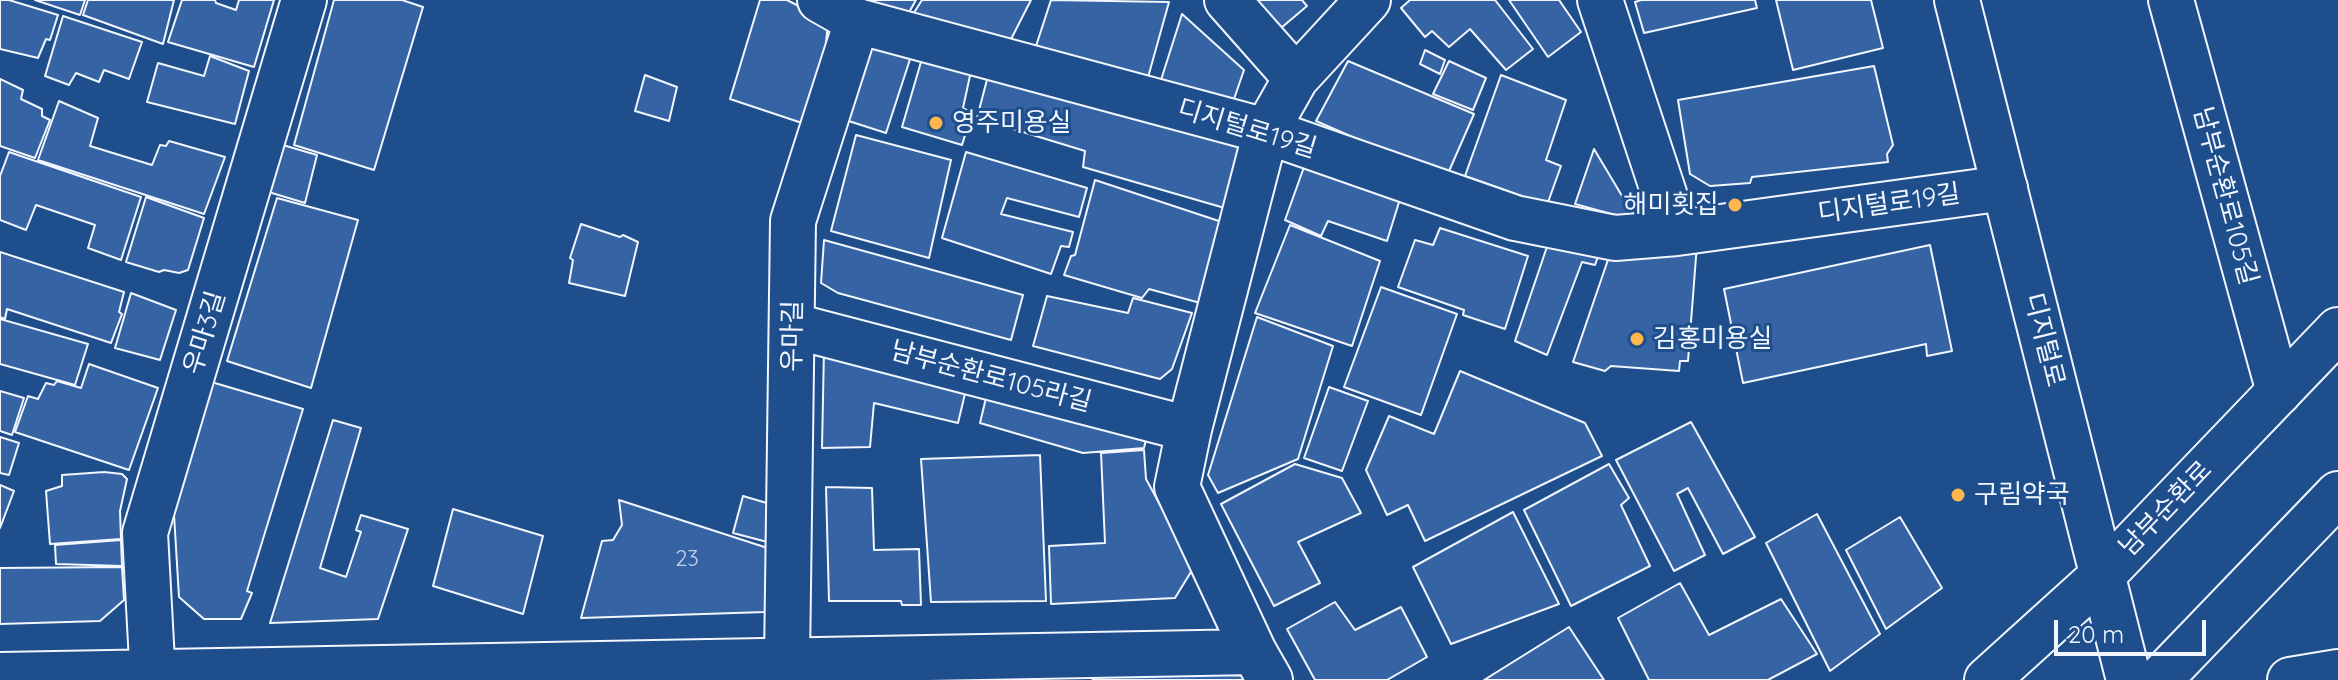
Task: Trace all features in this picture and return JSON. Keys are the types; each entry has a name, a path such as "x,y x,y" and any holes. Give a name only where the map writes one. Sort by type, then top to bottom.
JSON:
{"street":[{"name":"우마3길","path":"153,676 145,533 304,0"},
{"path":"1227,0 1296,78"},
{"path":"0,675 153,676 787,660 1262,666 1177,487 1189,429 1266,131 1296,78 1368,0"},
{"path":"1600,0 1677,233"},
{"name":"디지털로","path":"1957,0 2129,680"},
{"name":"남부순환로105길","path":"2171,0 2279,392"},
{"name":"디지털로19길","path":"838,10 1266,131 1515,218 1615,238 1677,233 2005,188"},
{"name":"우마길","path":"787,660 794,326 793,221 838,10"},
{"name":"남부순환로105라길","path":"794,326 1189,429"},
{"name":"남부순환로","path":"1987,680 2103,575 2338,330"},
{"path":"2159,680 2338,494"},
{"path":"2290,680 2338,672"}],"building":[{"path":"0,0 58,15 50,40 46,39 38,58 0,49"},
{"path":"35,0 85,0 80,15"},
{"path":"88,0 174,0 163,44 83,15"},
{"path":"182,0 215,0 236,10 239,0 274,0 254,67 168,42"},
{"path":"334,0 402,0 423,7 374,170 294,145"},
{"path":"760,0 787,0 828,21 824,67 805,124 730,99"},
{"path":"859,0 916,0 907,16"},
{"path":"922,0 1031,0 1006,49 910,19"},
{"path":"1051,0 1169,2 1147,81 1036,46"},
{"path":"1257,0 1302,0 1307,6 1281,28"},
{"path":"1410,0 1495,0 1533,49 1506,70 1470,29 1449,47 1432,31 1425,37 1401,8"},
{"path":"1509,0 1559,0 1581,32 1548,57"},
{"path":"1755,0 1757,8 1644,33 1635,2"},
{"path":"1776,0 1871,0 1883,48 1793,70"},
{"path":"1182,14 1244,70 1233,102 1160,83"},
{"path":"63,16 142,42 129,79 104,70 99,82 76,73 69,85 45,76"},
{"path":"871,35 913,50 886,133 830,115"},
{"path":"1425,50 1445,60 1440,74 1420,64"},
{"path":"923,55 971,71 963,108 972,113 962,145 902,127"},
{"path":"210,56 249,71 235,124 147,102 158,63 204,76"},
{"path":"1348,61 1474,114 1446,178 1316,121"},
{"path":"1449,61 1486,78 1473,110 1433,94"},
{"path":"1874,66 1893,145 1887,154 1888,162 1752,177 1750,183 1710,186 1690,174 1678,100"},
{"path":"990,68 1232,133 1243,148 1228,209 1083,167 1085,151 977,118"},
{"path":"645,75 677,87 669,121 635,111"},
{"path":"1501,75 1566,100 1546,160 1561,166 1547,205 1465,176"},
{"path":"0,79 23,90 21,99 42,109 42,116 50,120 35,158 0,146"},
{"path":"59,101 98,118 90,146 152,165 160,145 166,146 169,141 225,157 204,214 38,160"},
{"path":"856,135 951,160 929,258 831,231"},
{"path":"276,143 317,155 305,203 262,190"},
{"path":"1594,149 1637,221 1575,204"},
{"path":"9,152 141,197 121,260 88,248 95,225 36,205 26,230 0,220 0,176"},
{"path":"966,152 1087,188 1079,217 1007,198 1001,214 1073,232 1069,247 1061,246 1051,274 942,238"},
{"path":"1304,167 1404,186 1387,241 1328,221 1321,236 1285,220"},
{"path":"1095,180 1234,226 1204,304 1149,289 1142,298 1064,275 1071,256 1075,255"},
{"path":"146,197 204,218 188,270 159,272 126,262"},
{"path":"277,198 358,220 311,388 227,361"},
{"path":"581,224 638,242 625,296 569,283 573,260 570,258"},
{"path":"1290,225 1380,261 1352,346 1255,313"},
{"path":"1440,228 1528,256 1505,329 1463,315 1464,310 1398,287 1415,240 1433,245"},
{"path":"1552,232 1603,243 1595,265 1582,262 1547,355 1515,341"},
{"path":"824,240 1023,295 1011,340 838,293 821,283"},
{"path":"1697,244 1688,361 1680,361 1679,371 1611,366 1605,371 1573,362 1612,248"},
{"path":"1930,245 1952,351 1927,356 1926,344 1743,383 1724,289"},
{"path":"0,252 124,292 119,312 122,314 111,343 7,309 5,319 0,317"},
{"path":"1381,287 1457,314 1421,415 1344,387"},
{"path":"131,293 176,310 160,360 115,348"},
{"path":"1047,296 1128,313 1133,298 1192,313 1172,369 1160,379 1033,346"},
{"path":"1257,317 1333,346 1298,459 1218,493 1208,475"},
{"path":"0,319 88,344 75,385 0,364"},
{"path":"824,349 969,377 958,423 874,403 870,447 822,448"},
{"path":"89,364 158,388 129,470 15,432 28,396 38,399 46,383 54,385 57,381 81,388"},
{"path":"1460,371 1585,423 1602,456 1425,541 1408,505 1387,515 1366,470 1389,416 1434,434"},
{"path":"208,381 303,409 247,591 252,593 241,619 204,619 179,597 173,498"},
{"path":"990,381 1150,423 1144,448 1083,453 980,423"},
{"path":"1329,387 1368,401 1342,471 1304,458"},
{"path":"0,391 24,398 12,435 0,431"},
{"path":"333,420 361,428 320,568 346,577 361,532 356,530 361,515 408,529 378,619 270,623"},
{"path":"1691,422 1755,537 1723,554 1688,488 1677,494 1705,555 1674,571 1616,460"},
{"path":"0,437 19,443 9,475 0,473"},
{"path":"1144,450 1146,479 1194,567 1175,598 1051,604 1049,546 1105,543 1101,453"},
{"path":"1040,455 1046,601 931,602 921,459"},
{"path":"1295,464 1342,478 1361,513 1298,542 1320,583 1274,606 1221,504"},
{"path":"1609,464 1629,498 1621,505 1650,566 1571,606 1524,510"},
{"path":"122,474 127,479 120,511 121,539 50,544 46,491 62,486 62,475"},
{"path":"0,485 14,491 0,528"},
{"path":"826,487 872,488 874,550 919,549 921,605 902,605 901,601 829,601"},
{"path":"743,496 777,506 775,544 733,533"},
{"path":"619,500 783,553 785,586 765,612 581,618 602,541 613,540 622,525"},
{"path":"453,509 543,536 523,614 433,586"},
{"path":"1513,512 1559,604 1451,644 1413,567"},
{"path":"1817,514 1880,634 1830,671 1766,543"},
{"path":"1900,517 1942,588 1886,629 1846,550"},
{"path":"121,540 122,566 56,564 55,545"},
{"path":"122,567 124,600 100,621 0,624 0,568"},
{"path":"1680,583 1709,635 1781,599 1817,654 1768,680 1649,680 1618,618"},
{"path":"1335,602 1355,630 1401,607 1427,657 1387,680 1315,680 1287,629"},
{"path":"1569,627 1604,680 1484,680"},
{"path":"1217,658 1248,680 1093,680 1089,672"}],"place":[{"name":"영주미용실","path":"936,123"},
{"name":"해미횟집","path":"1735,205"},
{"name":"김홍미용실","path":"1637,339"},
{"name":"구림약국","path":"1958,495"}]}
